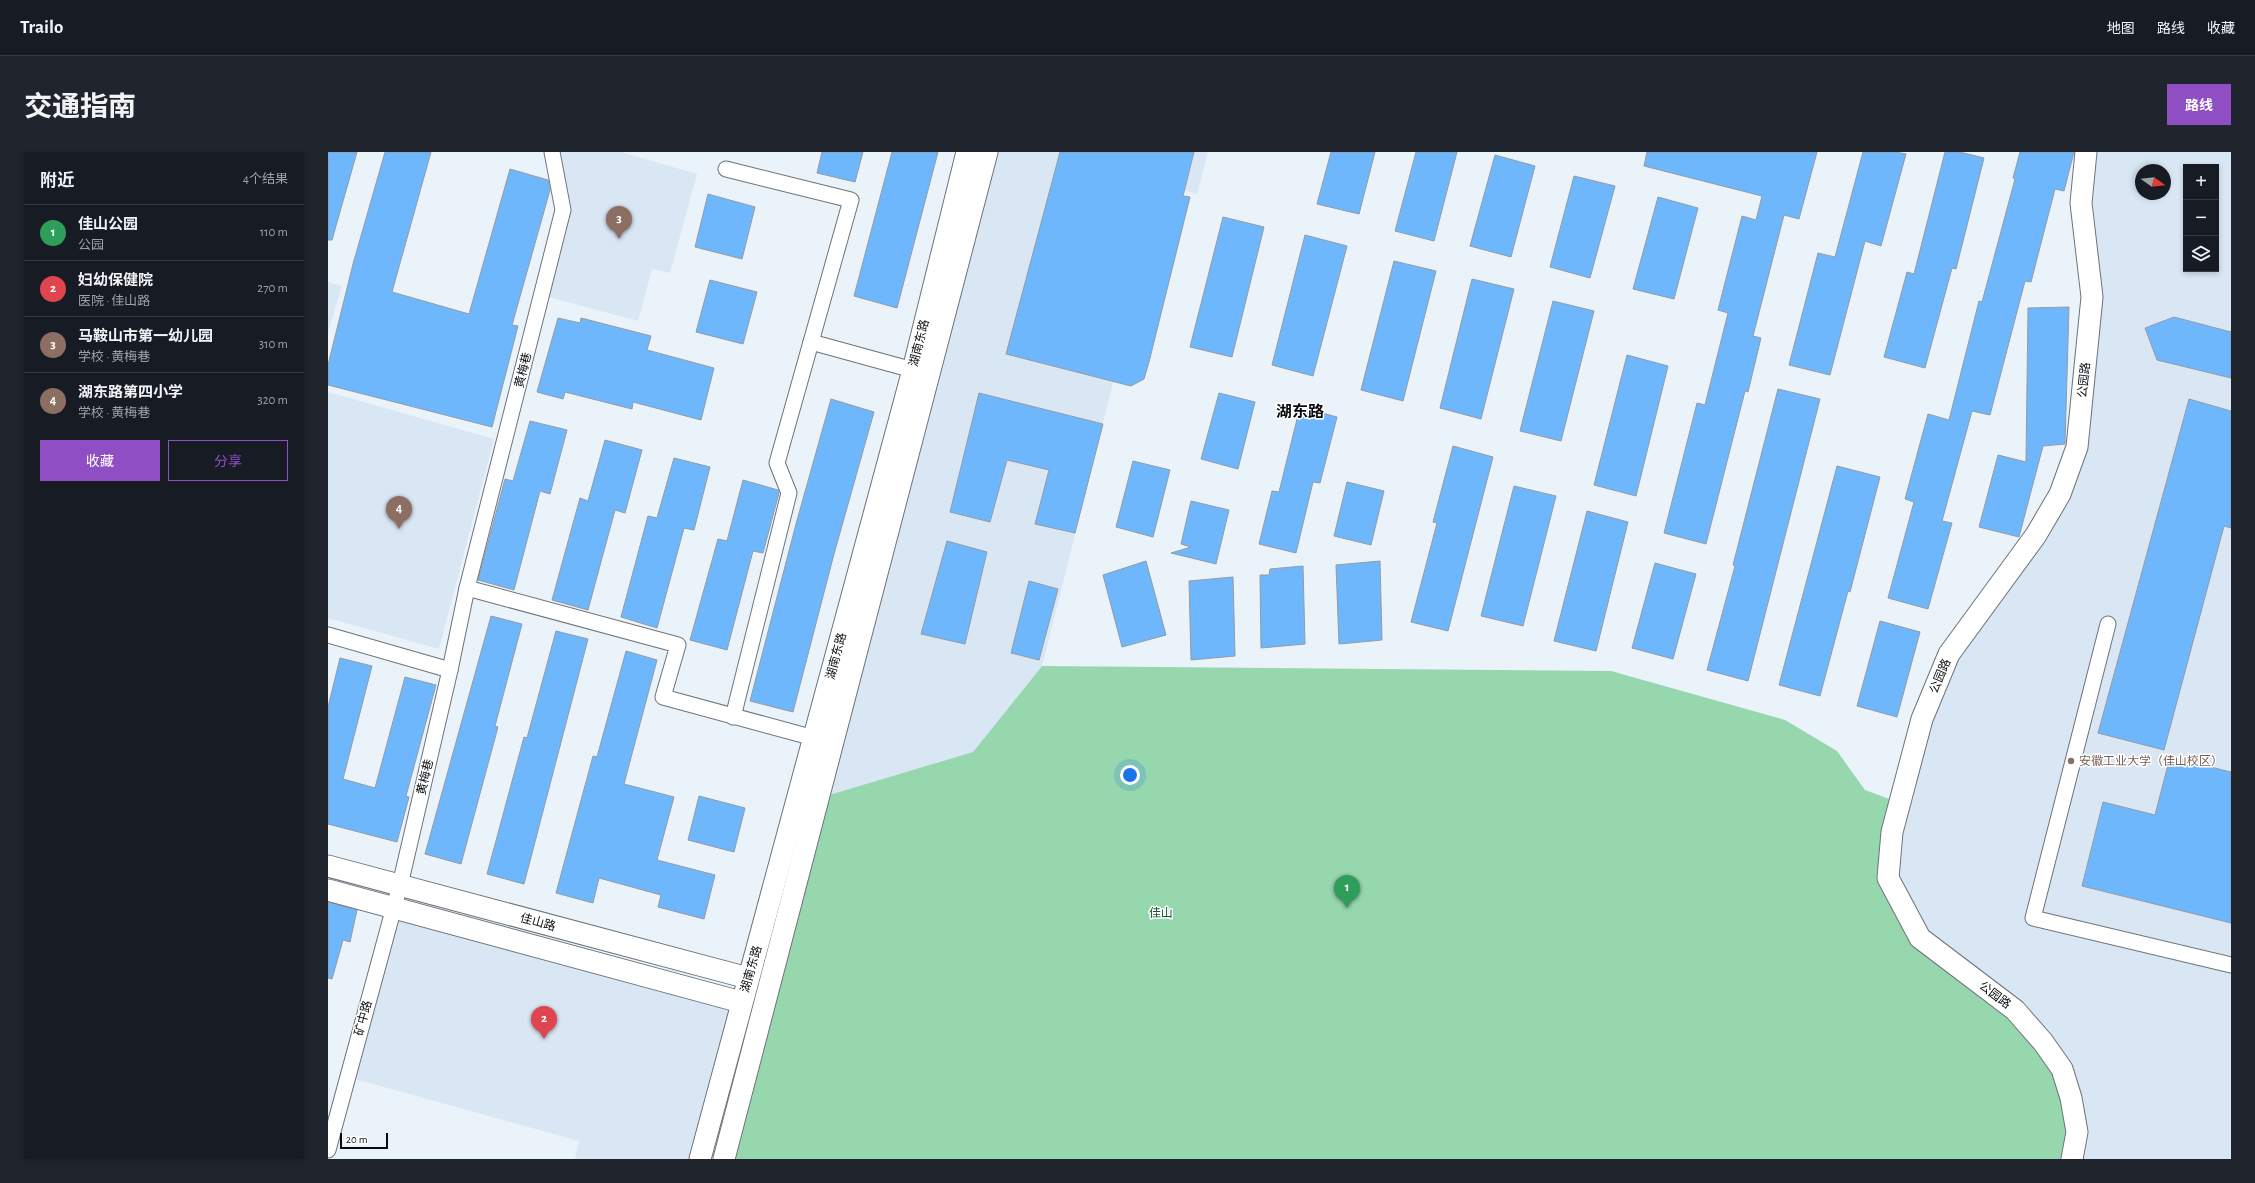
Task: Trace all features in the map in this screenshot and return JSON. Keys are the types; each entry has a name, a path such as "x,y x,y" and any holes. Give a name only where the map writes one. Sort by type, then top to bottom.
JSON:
{"main road":[{"name":"湖南东路","path":"700,1159 741,1002 913,370 968,152"},
{"path":"724,1159 987,152"},
{"name":"公园路","path":"2072,1159 2077,1132 2071,1098 2062,1069 2043,1042 2015,1010 1920,938 1888,878 1892,832 1922,719 1949,654 2036,535 2060,494 2077,447 2092,297 2081,203 2086,152"},
{"name":"佳山路","path":"328,866 748,978"},
{"name":"佳山路","path":"328,890 741,1002"}],"street":[{"name":"黄梅巷","path":"400,885 450,670 467,588 563,210 552,152"},
{"path":"726,169 851,200 777,463 789,493 733,717"},
{"path":"811,342 913,370"},
{"path":"467,588 678,645 663,697 814,738"},
{"path":"2108,624 2033,918 2231,965"},
{"path":"328,635 450,670"},
{"name":"矿中路","path":"328,1150 400,885"}],"shaded area":[{"path":"555,152 621,152 697,174 670,273 652,269 638,321 545,296 566,210"},
{"path":"987,152 1208,152 1197,194 1138,178 1120,355 1042,666 973,752 819,798"},
{"name":"安徽工业大学（佳山校区）","path":"2086,152 2231,152 2231,1159 2072,1159 1920,938 1888,878 1949,654 2036,535 2077,447"},
{"path":"328,282 342,286 328,332"},
{"path":"328,392 494,439 439,649 328,618"},
{"path":"393,907 741,1002 700,1159 575,1159 579,1141 348,1077"}],"green space":[{"name":"佳山","path":"1042,666 1611,671 1785,720 1837,751 1865,790 1900,803 1887,878 1919,938 2015,1011 2062,1069 2071,1159 725,1159 819,798 973,752"}],"building":[{"path":"328,152 357,152 332,240 328,240"},
{"path":"385,152 431,152 392,292 469,314 510,169 548,180 550,190 512,325 518,326 492,427 328,385 328,365 353,264"},
{"path":"822,152 863,152 855,182 817,173"},
{"path":"892,152 938,152 897,308 854,296"},
{"path":"1060,152 1194,152 1183,196 1190,197 1149,362 1144,379 1131,386 1006,354"},
{"path":"1331,152 1375,152 1359,214 1317,204"},
{"path":"1416,152 1457,152 1434,241 1395,231"},
{"path":"1647,152 1817,152 1799,219 1784,215 1753,336 1761,338 1748,392 1745,391 1706,544 1664,533 1697,403 1705,405 1728,313 1718,310 1742,216 1756,220 1762,196 1644,166"},
{"path":"1863,152 1896,152 1906,154 1881,246 1865,241 1830,375 1789,365 1818,253 1835,257"},
{"path":"1945,152 1960,152 1984,158 1956,269 1952,268 1925,368 1884,357 1907,272 1914,274"},
{"path":"2020,152 2074,152 2064,191 2055,189 2031,282 2025,281 1990,415 1972,411 1942,521 1952,523 1928,609 1888,598 1914,502 1905,499 1928,414 1949,420 1979,301 1982,302 2015,179 2013,178"},
{"path":"1495,155 1535,166 1511,257 1470,246"},
{"path":"1574,176 1615,186 1590,278 1550,267"},
{"path":"708,194 755,207 742,259 695,247"},
{"path":"1658,197 1698,208 1674,299 1633,289"},
{"path":"1223,217 1264,227 1232,357 1190,347"},
{"path":"1305,235 1347,246 1313,376 1272,365"},
{"path":"1394,261 1436,271 1403,401 1361,390"},
{"path":"1472,279 1514,289 1481,419 1440,408"},
{"path":"710,280 757,292 743,344 696,332"},
{"path":"1553,301 1594,311 1561,441 1520,431"},
{"path":"2069,307 2065,444 2043,446 2019,537 1979,527 1998,455 2026,462 2028,308"},
{"path":"2174,317 2231,332 2231,378 2157,360 2145,328"},
{"path":"558,318 580,323 581,318 651,336 647,350 714,368 701,420 633,402 632,409 565,392 563,399 537,392"},
{"path":"1627,355 1668,366 1636,496 1594,485"},
{"path":"1778,389 1820,399 1748,681 1707,670 1735,566 1733,565"},
{"path":"979,393 1103,424 1075,533 1035,524 1049,470 1007,460 990,522 950,512"},
{"path":"1219,393 1255,402 1238,469 1201,459"},
{"path":"831,399 874,412 834,554 793,712 750,701 796,524"},
{"path":"2189,399 2231,411 2231,528 2224,526 2164,750 2098,733"},
{"path":"1300,407 1337,417 1320,483 1313,482 1296,553 1259,544 1272,491 1279,492"},
{"path":"530,421 567,430 550,494 540,491 514,590 478,580 505,479 513,481"},
{"path":"605,440 642,450 625,513 615,510 588,610 552,600 580,498 588,501"},
{"path":"1453,446 1493,457 1448,631 1411,622 1437,523 1433,522"},
{"path":"674,458 710,467 694,530 684,528 657,628 621,617 648,516 657,518"},
{"path":"1133,461 1170,470 1153,537 1116,527"},
{"path":"1837,466 1880,477 1850,592 1848,591 1820,696 1779,685"},
{"path":"743,480 778,490 779,493 763,553 753,551 727,650 690,640 718,539 727,541"},
{"path":"1347,482 1384,491 1371,545 1334,536"},
{"path":"1514,486 1556,496 1523,626 1481,616"},
{"path":"1191,501 1229,510 1216,564 1171,553 1191,547 1181,544"},
{"path":"1587,511 1628,522 1596,651 1554,641"},
{"path":"947,541 987,552 965,644 921,634"},
{"path":"1146,561 1166,635 1122,647 1103,575"},
{"path":"1380,561 1382,640 1339,644 1336,565"},
{"path":"1655,563 1696,574 1673,659 1632,648"},
{"path":"1303,566 1305,644 1261,648 1260,575 1269,575 1270,569"},
{"path":"1233,577 1235,656 1191,660 1189,581"},
{"path":"1029,581 1058,589 1039,660 1011,653"},
{"path":"491,616 522,624 495,726 498,727 461,864 425,854"},
{"path":"1880,621 1920,632 1897,717 1857,706"},
{"path":"556,631 588,639 524,884 487,874 524,737 527,738"},
{"path":"626,651 657,660 624,784 674,797 657,860 715,875 704,919 658,907 661,895 599,878 593,903 556,893 593,756 597,757"},
{"path":"340,658 372,666 343,779 375,788 405,677 436,685 406,796 409,797 397,842 328,824 328,707"},
{"path":"2170,757 2231,772 2231,923 2082,886 2103,802 2155,815"},
{"path":"699,796 745,808 734,852 688,840"},
{"path":"328,902 357,910 350,942 343,940 332,979 328,978"}],"place":[{"name":"马鞍山市第一幼儿园","path":"619,239"},
{"name":"湖东路第四小学","path":"399,529"},
{"name":"安徽工业大学（佳山校区）","path":"2071,761"},
{"name":"佳山公园","path":"1347,908"},
{"name":"妇幼保健院","path":"544,1039"}],"district":[{"name":"湖东路","path":"1300,412"}]}
